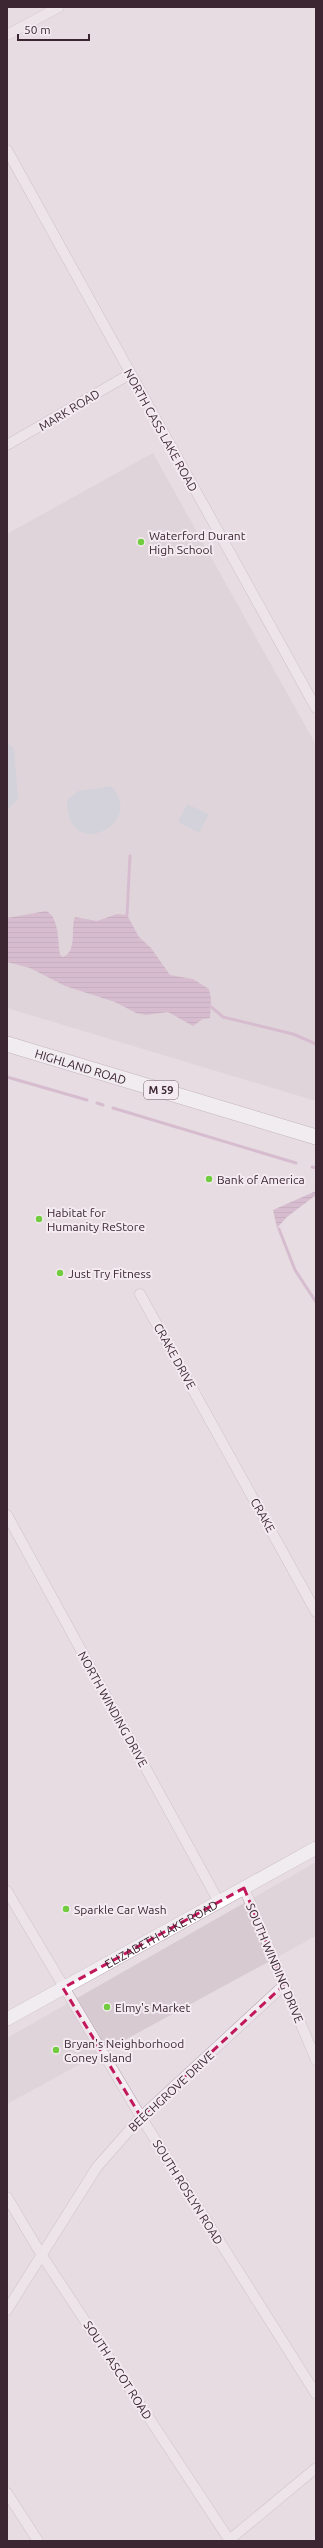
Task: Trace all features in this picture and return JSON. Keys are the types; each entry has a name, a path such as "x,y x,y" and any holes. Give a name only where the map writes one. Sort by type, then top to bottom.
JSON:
{"highway":[{"name":"HIGHLAND ROAD","path":"7,1044 316,1137"}],"main road":[{"name":"ELIZABETH LAKE ROAD","path":"7,2019 316,1848"}],"street":[{"path":"7,35 59,7"},
{"name":"NORTH CASS LAKE ROAD","path":"7,150 316,708"},
{"name":"MARK ROAD","path":"7,445 130,374"},
{"name":"CRAKE DRIVE","path":"140,1294 209,1417"},
{"name":"CRAKE","path":"209,1417 316,1612"},
{"name":"NORTH WINDING DRIVE","path":"7,1515 219,1902"},
{"name":"SOUTH WINDING DRIVE","path":"244,1888 316,2060"},
{"name":"SOUTH ROSLYN ROAD","path":"7,1891 63,1988 141,2117 316,2394"},
{"name":"BEECHGROVE DRIVE","path":"7,2310 97,2167 141,2117 284,1985"},
{"name":"SOUTH ASCOT ROAD","path":"7,2197 42,2254 229,2541"},
{"path":"229,2541 316,2468"},
{"path":"7,2494 38,2541"}],"highlighted area":[{"path":"244,1888 284,1985 141,2117 63,1988"}],"shaded area":[{"path":"153,453 316,745 316,1101 7,1008 7,534"},
{"path":"7,743 14,748 18,799 7,811"},
{"path":"111,786 120,800 120,813 113,824 102,831 90,834 79,830 70,819 67,800 78,791"},
{"path":"187,804 209,814 199,833 178,822"},
{"path":"46,911 50,914 56,924 60,955 63,957 68,954 72,944 75,917 97,921 117,914 127,915 139,937 151,948 170,975 193,979 209,989 211,999 210,1018 203,1019 193,1026 168,1012 146,1015 136,1013 115,1002 65,986 30,968 7,962 7,918"},
{"path":"316,1191 316,1195 287,1217 277,1228 273,1210"},
{"path":"316,1862 316,1936 7,2104 7,2038"}],"waterway":[{"path":"127,915 130,856"},
{"path":"210,1006 223,1017 293,1034 316,1044"},
{"path":"7,1077 87,1100"},
{"path":"97,1103 103,1105"},
{"path":"113,1108 296,1163"},
{"path":"312,1167 316,1168"},
{"path":"279,1229 295,1270 316,1302"}],"place":[{"name":"Waterford Durant High School","path":"141,542"},
{"name":"Bank of America","path":"209,1179"},
{"name":"Habitat for Humanity ReStore","path":"39,1219"},
{"name":"Just Try Fitness","path":"60,1273"},
{"name":"Sparkle Car Wash","path":"66,1909"},
{"name":"Elmy's Market","path":"107,2007"},
{"name":"Bryan's Neighborhood Coney Island","path":"56,2050"}]}
